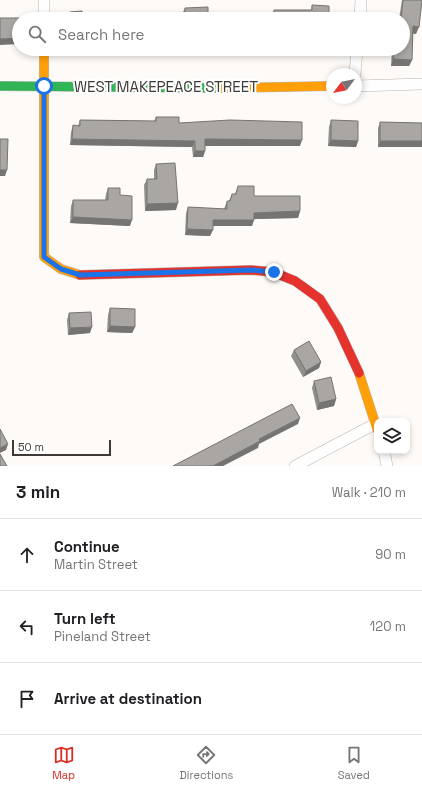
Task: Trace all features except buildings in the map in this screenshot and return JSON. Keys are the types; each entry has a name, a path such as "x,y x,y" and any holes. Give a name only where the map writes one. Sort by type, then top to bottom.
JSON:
{"street":[{"path":"44,0 44,12"},
{"path":"360,12 361,0"},
{"path":"44,56 44,257 61,269 80,275 252,270 274,272 294,282 320,299 338,328 357,365 374,420"},
{"path":"355,68 356,56"},
{"path":"362,86 422,84"},
{"name":"WEST MAKEPEACE STREET","path":"0,86 188,88 326,86"},
{"path":"295,466 374,428"},
{"path":"385,454 387,466"}],"traffic: fast":[{"path":"0,86 221,88"}],"traffic: slow":[{"path":"44,56 44,257 61,269 80,275"},
{"path":"221,88 326,86"},
{"path":"359,373 374,420"}],"traffic: jam":[{"path":"80,275 251,270 273,272 295,281 320,299 338,328 359,373"}],"route":[{"path":"44,86 44,257 61,269 80,275 252,270 274,272"}]}
